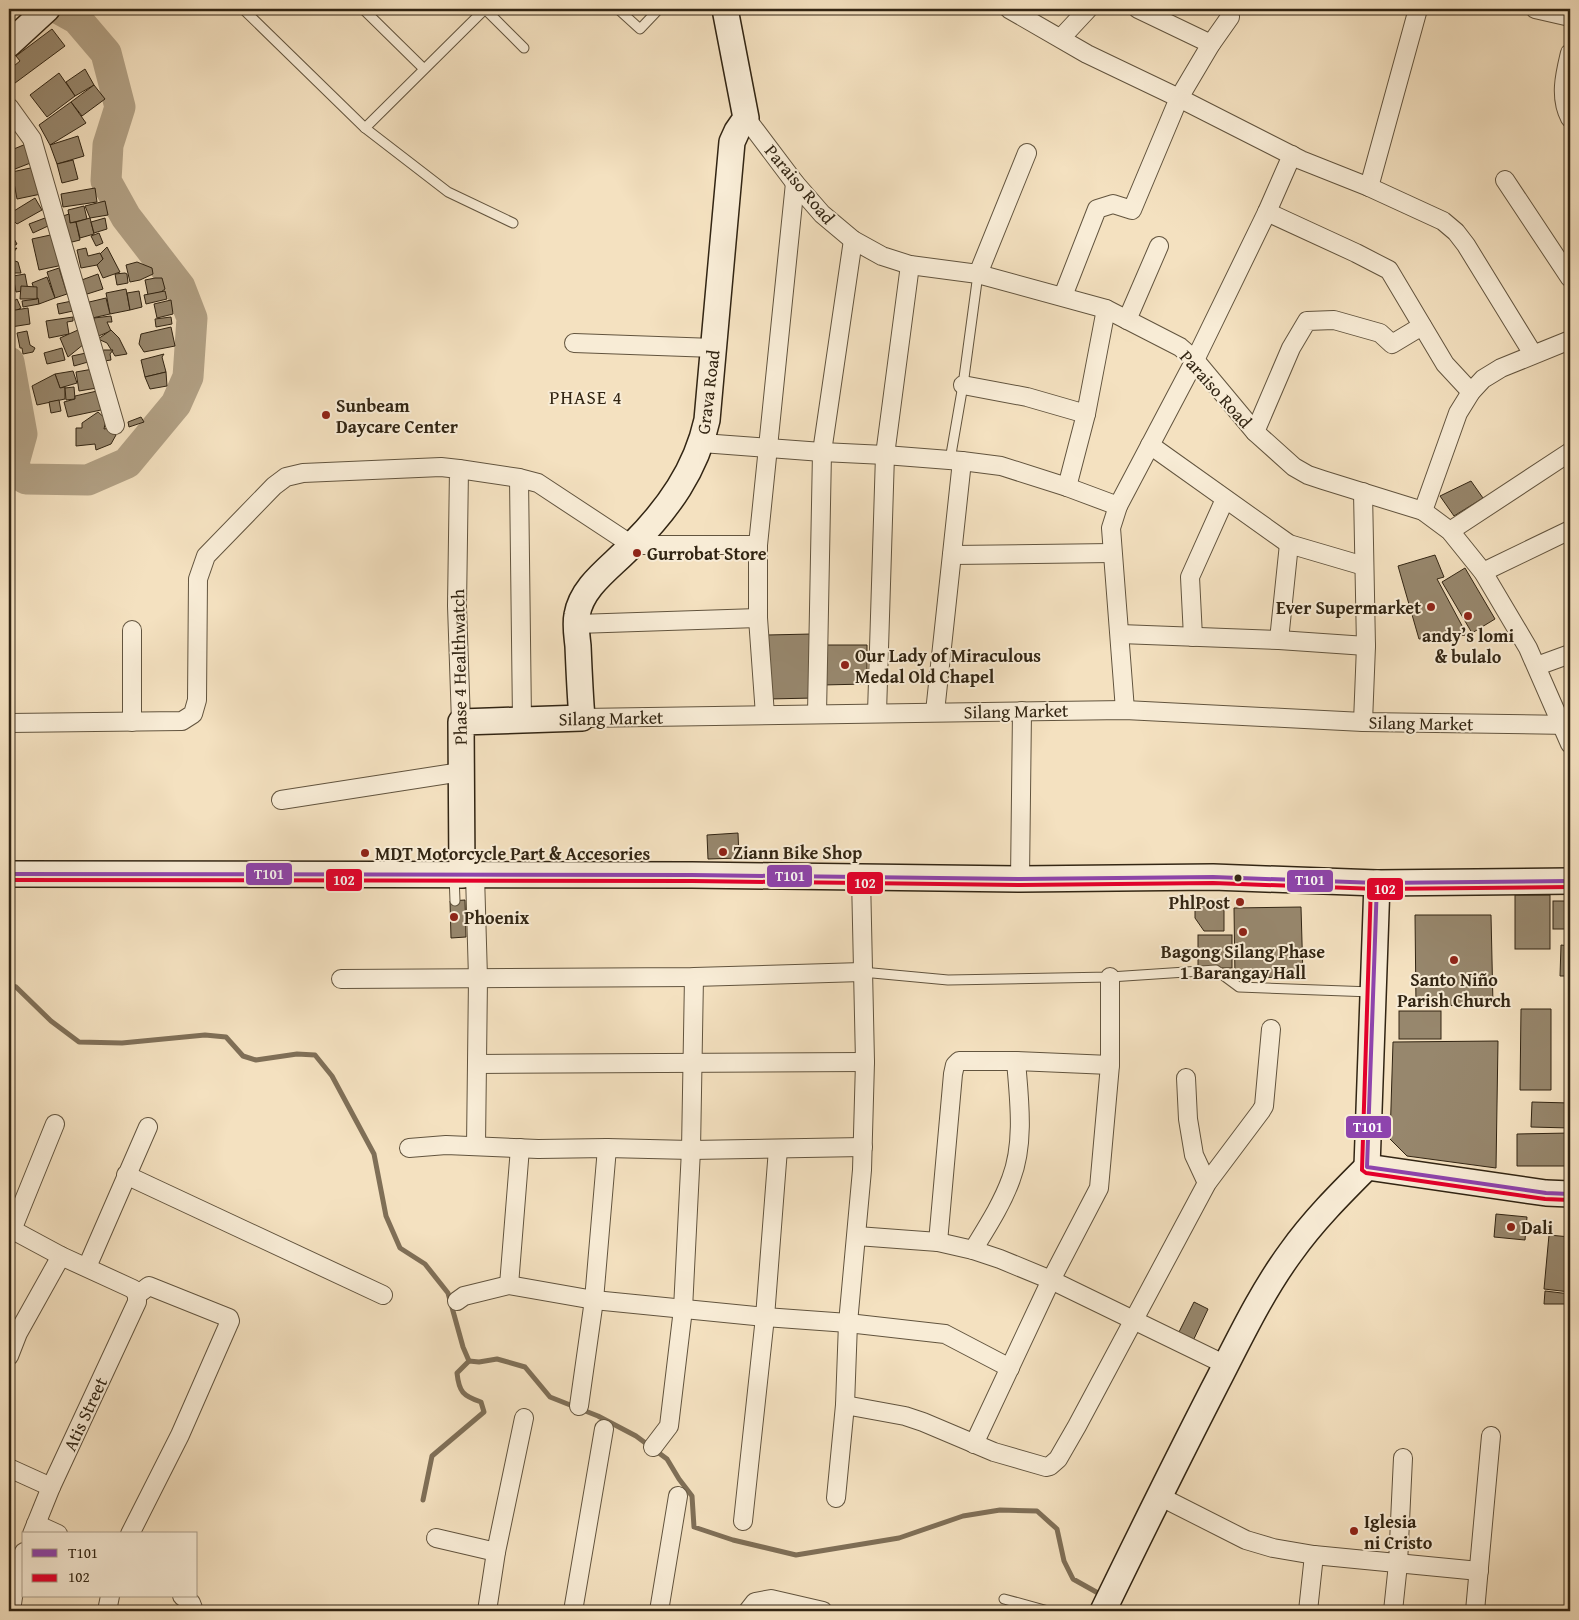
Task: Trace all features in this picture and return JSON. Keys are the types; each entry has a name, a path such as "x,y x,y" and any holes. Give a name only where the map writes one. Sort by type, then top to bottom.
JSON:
{"main road":[{"path":"15,38 47,9"},
{"name":"Paraiso Road","path":"725,9 746,118"},
{"name":"Grava Road","path":"582,718 577,615 584,596 600,575 632,545 671,500 702,443 707,420 732,142 746,118"},
{"name":"Silang Market","path":"461,722 582,718"},
{"name":"Phase 4 Healthwatch","path":"461,722 464,875"},
{"path":"9,874 692,874 1020,879 1213,877 1377,883 1570,881"},
{"path":"1103,1611 1158,1496 1270,1285 1291,1252 1322,1213 1367,1167 1377,883"},
{"path":"1367,1167 1546,1193 1570,1194"}],"street":[{"path":"1010,9 1087,54 1292,155 1444,221 1456,232 1533,354"},
{"path":"1060,38 1088,9"},
{"path":"1138,9 1211,44"},
{"path":"1369,187 1418,9"},
{"path":"1536,9 1570,18"},
{"path":"1064,296 1097,209 1113,204 1132,210 1179,98 1211,44 1230,17"},
{"path":"1570,53 1564,88 1565,102 1570,118"},
{"path":"9,107 32,139 115,425"},
{"name":"Paraiso Road","path":"746,118 822,214 852,240 882,256 910,265 978,274 1106,308 1180,347 1195,360 1255,432 1294,467 1308,475 1423,511 1450,531 1483,572 1528,648 1566,726 1570,744"},
{"path":"978,274 1027,153"},
{"path":"1125,710 1111,528 1118,506 1195,360 1267,212 1292,155"},
{"path":"1505,180 1570,278"},
{"path":"765,715 758,618 758,545 795,182"},
{"path":"1267,212 1384,266 1393,276 1445,364 1471,392"},
{"path":"817,714 822,452 852,240"},
{"path":"1126,320 1159,246"},
{"path":"877,713 885,454 910,265"},
{"path":"1067,487 1086,414 1106,308"},
{"path":"1255,432 1287,355 1307,321 1334,320 1380,333 1392,344 1422,326"},
{"path":"1423,511 1458,413 1471,392 1483,379 1501,368 1570,340"},
{"path":"574,343 714,348"},
{"path":"963,385 1027,397 1086,414"},
{"path":"702,443 822,452 885,454 1001,466 1118,506"},
{"path":"1150,445 1289,544 1364,566"},
{"path":"1450,531 1570,452"},
{"path":"935,712 952,555 956,460"},
{"path":"9,723 182,721 193,714 197,700 198,579 206,556 274,486 286,477 303,473 454,468 531,480 545,487 632,545 758,545"},
{"name":"Phase 4 Healthwatch","path":"454,468 461,722"},
{"path":"518,478 522,720"},
{"path":"1363,492 1366,646 1363,722"},
{"path":"1193,637 1190,577 1224,499"},
{"path":"1483,572 1569,535"},
{"path":"1279,640 1289,544"},
{"path":"952,555 1112,553"},
{"path":"577,624 758,618"},
{"path":"132,630 132,722"},
{"path":"1120,634 1279,640 1366,646"},
{"path":"1537,666 1570,654"},
{"name":"Silang Market","path":"582,718 1125,710 1363,722 1566,726"},
{"path":"1020,879 1022,711"},
{"path":"281,800 461,772"},
{"path":"464,875 478,978 476,1146"},
{"path":"836,1498 845,1405 848,1323 857,1236 863,1147 865,1062 861,877"},
{"path":"341,979 694,977 862,972"},
{"path":"653,1447 669,1426 683,1309 691,1150 694,977"},
{"path":"974,1444 1051,1280 1099,1188 1110,1065 1110,977"},
{"path":"845,1405 905,1416 974,1444 1035,1465 1050,1466 1058,1459 1207,1183 1264,1106 1271,1029"},
{"path":"938,1242 952,1074 955,1065 959,1061 1016,1061 1110,1065"},
{"path":"973,1250 1002,1200 1012,1177 1018,1155 1016,1061"},
{"path":"478,1064 865,1062"},
{"path":"1186,1078 1188,1119 1194,1154 1207,1183"},
{"path":"55,1124 10,1229 61,1256 133,1289 137,1295 149,1286 228,1318 230,1321 180,1435 131,1532"},
{"path":"87,1267 148,1127"},
{"path":"409,1148 446,1145 691,1150 863,1147"},
{"path":"509,1285 520,1148"},
{"path":"580,1406 594,1300 607,1148"},
{"path":"742,1521 765,1317 778,1148"},
{"path":"126,1175 383,1295"},
{"path":"857,1236 938,1242 973,1250 1000,1259 1051,1280 1226,1366"},
{"path":"9,1356 14,1332 61,1256"},
{"path":"457,1301 464,1296 509,1285 594,1300 765,1317 848,1323 945,1334 1010,1368"},
{"name":"Atis Street","path":"34,1529 51,1487 137,1302 137,1295"},
{"path":"487,1611 496,1552 524,1418"},
{"path":"573,1611 604,1429"},
{"path":"1475,1611 1491,1436"},
{"path":"1393,1611 1398,1564 1403,1458"},
{"path":"9,1468 51,1487"},
{"path":"659,1611 678,1496"},
{"path":"1158,1496 1246,1540 1273,1548 1314,1555 1479,1571"},
{"path":"34,1529 48,1532"},
{"path":"436,1538 496,1552"},
{"path":"1308,1611 1314,1555"},
{"path":"10,1611 17,1569 22,1557"},
{"path":"107,1611 110,1598"},
{"path":"185,1598 191,1603 194,1611"},
{"path":"748,1611 755,1602 771,1599 823,1611"}],"lane":[{"path":"243,9 365,128 448,192 513,224"},
{"path":"363,9 423,68"},
{"path":"365,128 423,68 485,9 524,48"},
{"path":"618,9 640,29 659,9"},
{"path":"956,460 963,385 978,274"},
{"path":"455,901 464,875"},
{"path":"862,972 948,980 1110,977 1216,970 1239,987 1373,992"},
{"path":"1004,1599 1048,1611"}],"building":[{"path":"52,29 65,46 11,86 9,70 20,61 16,56"},
{"path":"85,69 94,85 75,96 66,82"},
{"path":"59,73 75,96 47,117 30,95"},
{"path":"94,85 105,99 82,116 71,102"},
{"path":"71,102 86,123 50,145 39,125"},
{"path":"78,136 84,156 57,164 50,145"},
{"path":"26,144 33,162 15,169 9,151"},
{"path":"73,160 78,179 62,183 57,164"},
{"path":"35,167 41,194 17,199 12,172"},
{"path":"95,188 97,202 63,207 61,194"},
{"path":"35,198 42,210 17,224 9,216 9,214"},
{"path":"105,201 108,215 90,218 85,206"},
{"path":"84,206 87,219 70,223 68,210"},
{"path":"69,214 70,223 76,222 80,240 68,243 63,216"},
{"path":"45,218 48,226 33,233 29,224"},
{"path":"90,218 94,234 80,238 76,222"},
{"path":"105,218 107,229 94,233 91,222"},
{"path":"9,230 17,244 9,249"},
{"path":"99,233 103,243 96,246 91,236"},
{"path":"55,234 63,265 39,270 32,239"},
{"path":"107,247 120,272 103,278 97,265 103,259 100,254"},
{"path":"17,248 12,254 12,263 18,262 21,273 9,273 9,251"},
{"path":"86,248 88,256 100,253 103,259 97,265 81,268 77,250"},
{"path":"137,262 152,268 153,274 130,282 126,265"},
{"path":"59,268 67,294 55,298 47,272"},
{"path":"25,274 28,290 16,292 13,276"},
{"path":"98,274 103,289 84,295 79,281"},
{"path":"115,274 127,274 128,283 117,285"},
{"path":"47,277 55,298 39,304 32,283"},
{"path":"162,278 165,289 148,295 145,280"},
{"path":"21,286 37,287 37,299 20,299"},
{"path":"126,289 130,310 110,314 106,293"},
{"path":"139,291 142,307 130,310 127,293"},
{"path":"165,291 167,299 146,304 144,295"},
{"path":"38,298 39,304 23,307 22,301"},
{"path":"106,298 110,314 88,319 85,303"},
{"path":"17,299 21,308 12,313 9,304"},
{"path":"171,300 173,314 157,318 154,304"},
{"path":"72,301 73,311 59,314 57,304"},
{"path":"28,308 30,324 11,327 9,311"},
{"path":"111,316 112,322 107,322 111,331 96,337 94,318"},
{"path":"73,317 73,321 67,322 69,334 49,338 46,321"},
{"path":"171,317 172,324 156,327 155,319"},
{"path":"171,327 175,346 144,352 139,344 141,334"},
{"path":"78,330 84,344 68,357 60,338"},
{"path":"111,330 119,338 127,354 115,356 107,343 98,339"},
{"path":"27,331 30,345 35,348 33,352 23,354 17,333"},
{"path":"62,348 65,360 47,364 44,353"},
{"path":"113,350 110,354 111,360 104,361 99,352"},
{"path":"86,353 88,362 74,366 72,356"},
{"path":"164,354 162,357 166,372 145,377 141,360"},
{"path":"93,369 97,388 79,391 76,372"},
{"path":"73,371 77,383 60,388 55,374"},
{"path":"166,372 167,386 150,389 145,377"},
{"path":"55,374 60,388 65,387 65,399 37,405 32,386"},
{"path":"74,387 75,399 66,400 65,388"},
{"path":"97,391 101,410 68,417 64,402 75,399 75,396"},
{"path":"59,400 61,411 51,413 49,402"},
{"path":"98,412 106,419 104,429 109,428 116,435 111,444 96,450 95,444 76,446 76,428 82,428 82,423"},
{"path":"141,417 144,422 129,427 128,422"},
{"path":"1471,481 1483,498 1454,516 1440,496"},
{"name":"Ever Supermarket","path":"1435,555 1444,577 1437,579 1467,635 1419,639 1398,566"},
{"path":"1465,568 1495,619 1472,633 1442,582"},
{"path":"812,634 814,698 768,699 767,635"},
{"name":"Our Lady of Miraculous Medal Old Chapel","path":"822,645 867,645 867,684 822,685"},
{"path":"738,833 739,858 708,859 707,835"},
{"path":"1515,895 1550,895 1550,949 1515,949"},
{"path":"465,900 466,937 451,938 450,901"},
{"path":"1553,901 1570,901 1570,929 1553,929"},
{"path":"1195,902 1224,902 1224,931 1204,931 1195,918"},
{"path":"1301,907 1303,977 1235,978 1234,908"},
{"name":"Santo Niño Parish Church","path":"1415,915 1491,915 1493,1005 1416,1006"},
{"path":"1198,935 1232,935 1232,968 1198,968"},
{"path":"1561,945 1570,946 1570,976 1560,976"},
{"path":"1521,1009 1551,1009 1551,1090 1520,1090"},
{"path":"1399,1011 1441,1011 1441,1039 1399,1039"},
{"path":"1498,1041 1496,1168 1407,1156 1390,1139 1393,1042"},
{"path":"1532,1102 1570,1103 1570,1128 1531,1127"},
{"path":"1570,1133 1570,1166 1517,1166 1517,1134"},
{"name":"Dali","path":"1496,1214 1527,1217 1525,1240 1494,1237"},
{"path":"1549,1235 1570,1237 1570,1292 1544,1289"},
{"path":"1545,1291 1570,1294 1570,1304 1544,1304"},
{"path":"1194,1302 1208,1309 1192,1343 1177,1336"}],"waterway":[{"path":"9,362 22,434 12,470 26,479 88,480 127,463 176,404 188,377 192,318 180,287 126,217 106,181 108,145 120,107 106,53 77,19 59,9"},
{"path":"9,985 16,987 51,1021 79,1042 122,1043 205,1035 226,1037 243,1056 256,1060 297,1054 315,1055 332,1076 374,1154 386,1216 400,1248 425,1264 448,1293 463,1347 469,1361"},
{"path":"423,1500 432,1456 484,1412 481,1402 470,1398 463,1392 459,1385 457,1373 469,1361 479,1362 497,1359 525,1367 550,1397 598,1416 636,1436 667,1459 692,1496 694,1527 733,1540 796,1555 899,1538 963,1516 1000,1510 1037,1511 1057,1529 1064,1561 1073,1579 1098,1593"},
{"path":"1118,1607 1127,1611"}],"transit line":[{"name":"T101","path":"9,874 692,875 1020,879 1213,877 1377,883 1570,881"},
{"name":"102","path":"9,880 692,881 1020,885 1213,883 1377,889 1570,887"},
{"name":"102","path":"1371,883 1362,1170 1366,1173 1545,1199 1570,1200"},
{"name":"T101","path":"1377,883 1367,1167 1546,1193 1570,1194"}],"place":[{"name":"Sunbeam Daycare Center","path":"326,415"},
{"name":"Gurrobat Store","path":"637,553"},
{"name":"Ever Supermarket","path":"1431,607"},
{"name":"andy’s lomi & bulalo","path":"1468,616"},
{"name":"Our Lady of Miraculous Medal Old Chapel","path":"845,665"},
{"name":"Ziann Bike Shop","path":"723,852"},
{"name":"MDT Motorcycle Part & Accesories","path":"365,853"},
{"name":"PhlPost","path":"1240,902"},
{"name":"Phoenix","path":"454,917"},
{"name":"Bagong Silang Phase 1 Barangay Hall","path":"1243,932"},
{"name":"Santo Niño Parish Church","path":"1454,960"},
{"name":"Dali","path":"1511,1227"},
{"name":"Iglesia ni Cristo","path":"1354,1531"}],"district":[{"name":"PHASE 4","path":"586,397"}]}
